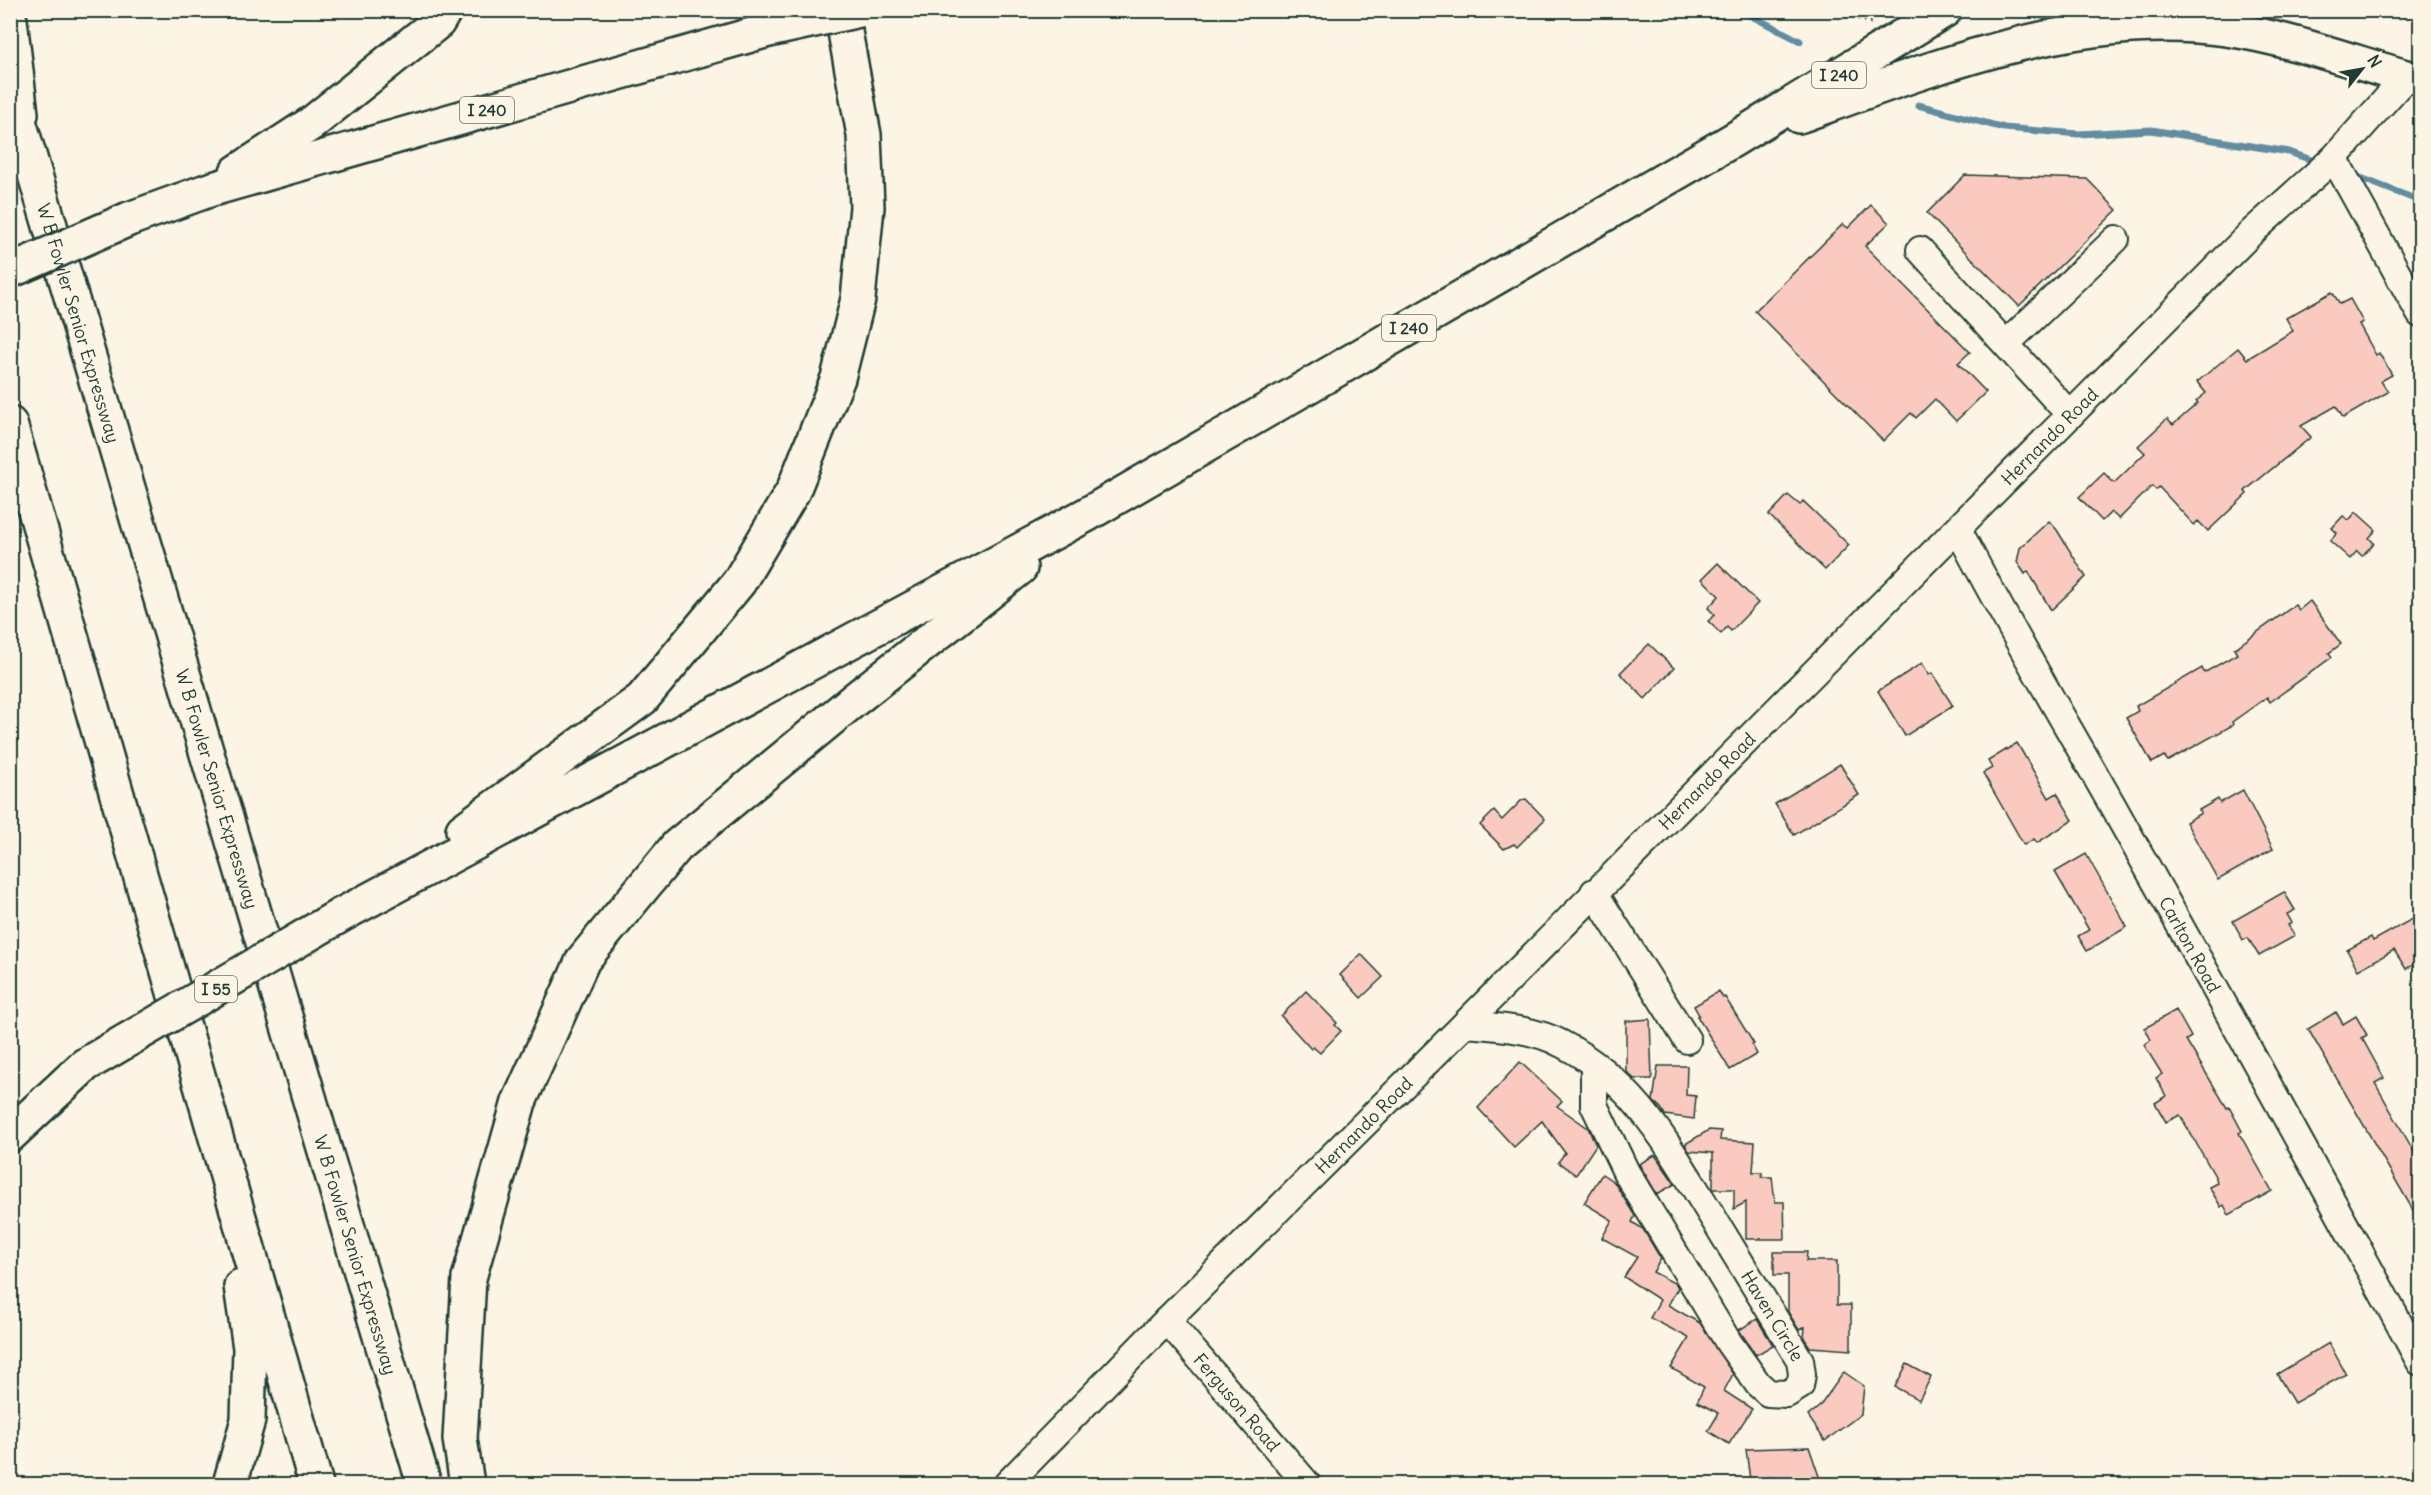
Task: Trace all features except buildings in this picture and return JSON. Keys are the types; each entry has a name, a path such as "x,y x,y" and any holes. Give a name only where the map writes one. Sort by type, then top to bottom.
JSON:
{"highway":[{"path":"209,190 312,123 438,22 445,10"},
{"path":"354,908 642,699 739,582 793,491 838,378 858,299 867,207 864,135 841,10"},
{"name":"I 240","path":"10,271 129,219 209,190 765,31 860,10"},
{"name":"I 240","path":"1086,515 1733,140 1945,10"},
{"path":"10,20 23,134"},
{"path":"1733,140 1855,96 1997,50 2045,39 2115,28 2183,26 2226,29 2306,46 2406,77"},
{"name":"W B Fowler Senior Expressway","path":"10,91 424,1485"},
{"path":"10,424 316,1485"},
{"path":"354,908 1086,515"},
{"path":"467,1485 460,1439 469,1278 519,1102 583,960 677,846 854,700 1086,515"},
{"name":"I 55","path":"10,1108 354,908"},
{"path":"10,1135 88,1063"},
{"path":"230,1485 248,1420 250,1348 239,1271 242,1227"}],"street":[{"name":"Hernando Road","path":"1007,1485 1167,1320 1465,1024 2252,232 2334,158 2406,77"},
{"path":"2334,158 2421,315"},
{"path":"2007,344 2116,239"},
{"path":"1920,250 2070,415"},
{"name":"Carlton Road","path":"1958,529 2001,611 2273,1091 2421,1362"},
{"path":"1594,892 1688,1040"},
{"name":"Haven Circle","path":"1465,1024 1515,1028 1562,1043 1594,1065 1636,1101 1676,1156 1800,1360 1803,1374 1800,1386 1787,1394 1768,1394 1758,1384 1729,1343 1661,1232 1626,1172 1594,1105 1594,1065"},
{"name":"Ferguson Road","path":"1167,1320 1308,1485"}],"waterway":[{"path":"1740,10 1800,41"},
{"path":"1918,105 2004,128 2079,134 2151,130 2289,152 2320,163"},
{"path":"2353,175 2420,201"}]}
